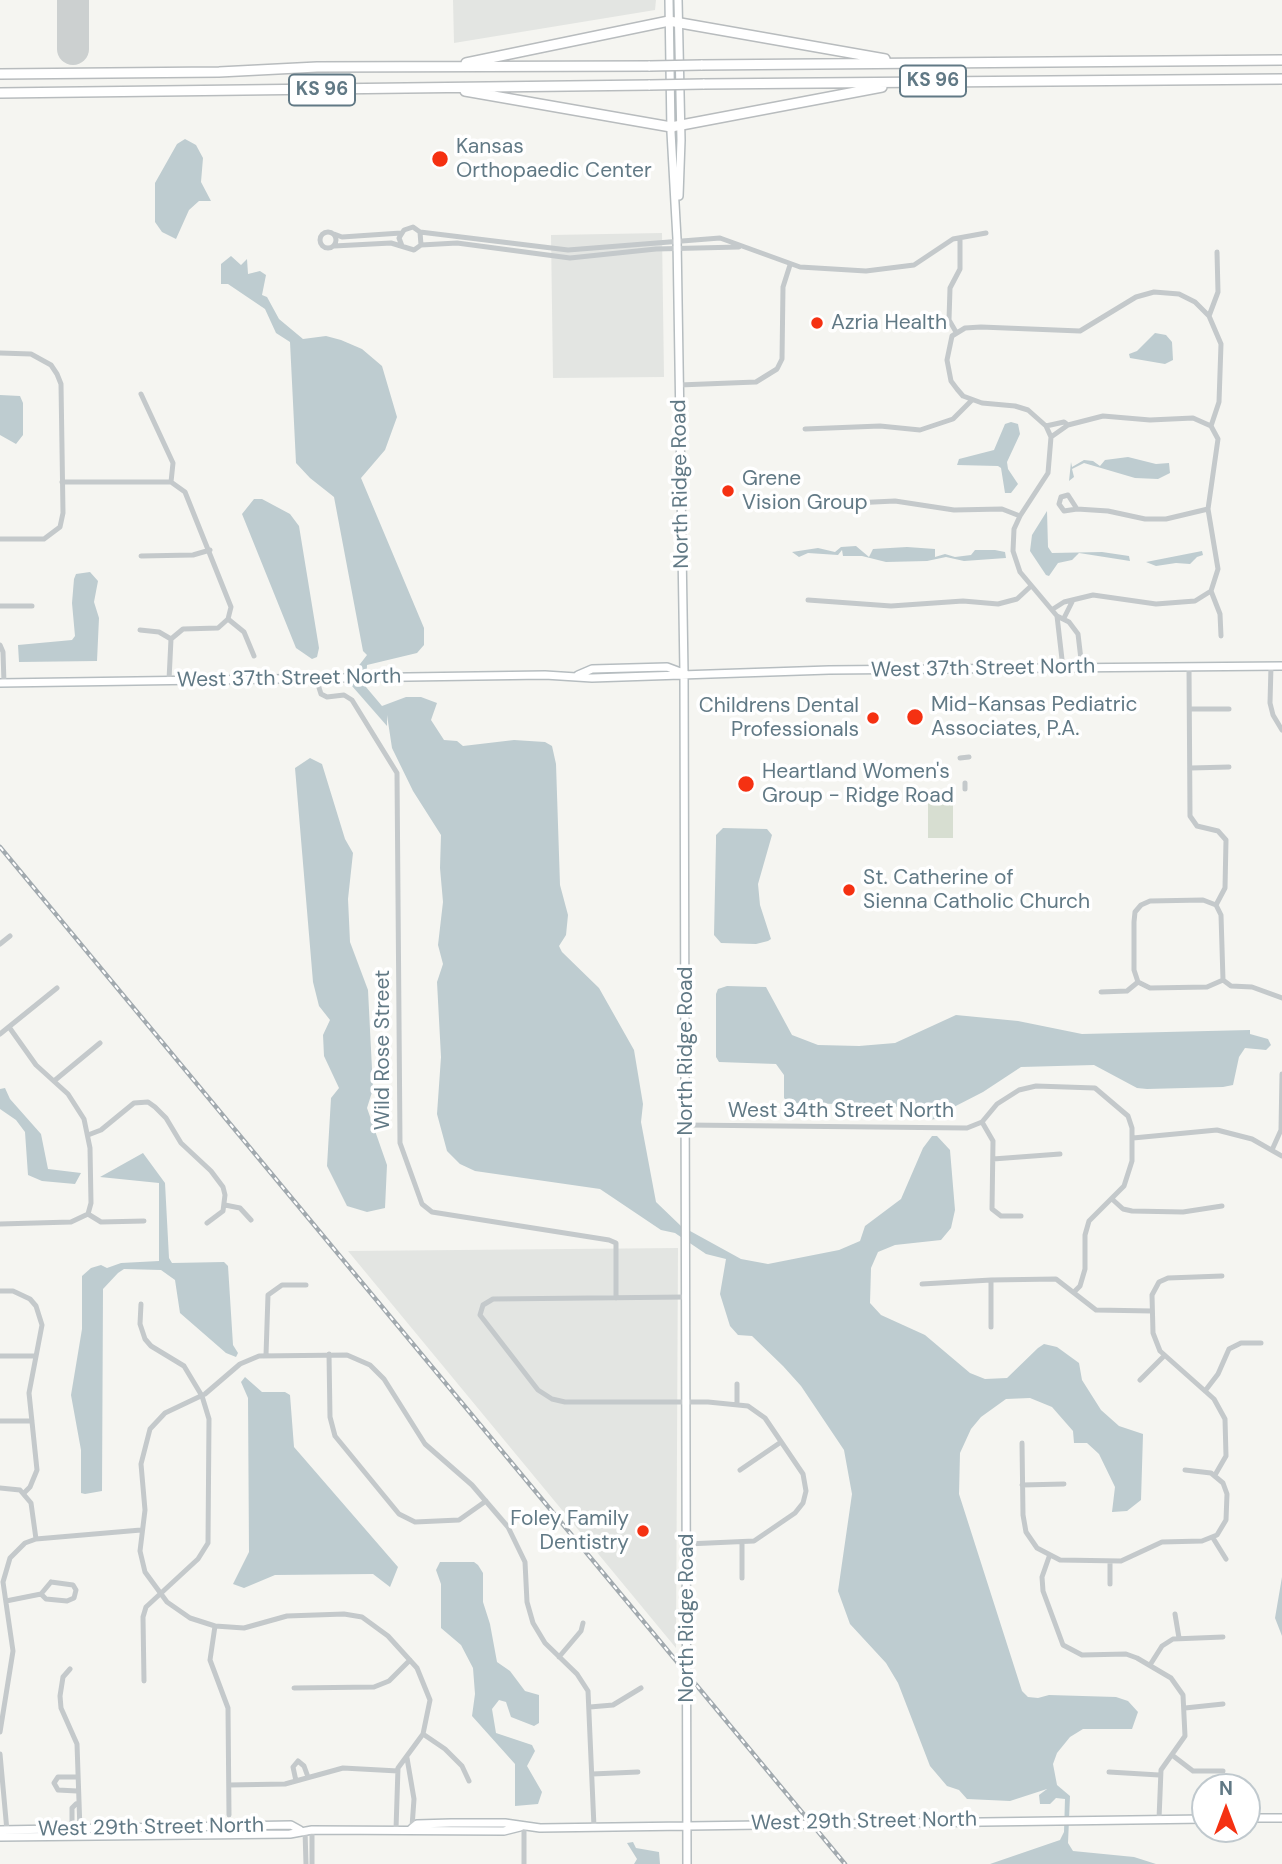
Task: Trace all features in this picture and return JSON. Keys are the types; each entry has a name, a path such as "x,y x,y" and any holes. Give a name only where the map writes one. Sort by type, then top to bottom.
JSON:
{"highway":[{"path":"430,68 485,60 674,21 866,56 971,62"},
{"name":"KS 96","path":"0,74 181,73 317,67 1282,60"},
{"name":"KS 96","path":"0,93 181,93 425,86 950,80 1282,79"},
{"path":"425,86 491,94 676,126 869,88 950,80"}],"main road":[{"name":"North Ridge Road","path":"669,0 674,21"},
{"name":"North Ridge Road","path":"678,0 674,21 684,673 687,1864"},
{"name":"West 37th Street North","path":"2,683 578,675 592,678 654,677 684,673 964,673 1063,668 1282,666"},
{"path":"1261,1818 1282,1818"},
{"name":"West 29th Street North","path":"3,1833 187,1831 291,1825 306,1830 411,1829 417,1832 467,1832 504,1831 524,1826 1191,1819"}],"street":[{"path":"742,247 570,258 457,243 421,245 410,251 391,243 326,248 320,241 325,233 401,233 408,228 420,232 568,250 677,239 720,238 790,265 817,271 902,268 920,262 960,237 986,233"},
{"path":"420,232 421,245"},
{"path":"401,233 402,246"},
{"path":"334,234 337,240 334,246"},
{"path":"956,332 949,320 950,288 960,269 960,237"},
{"path":"1209,316 1218,292 1217,253"},
{"path":"679,385 756,382 771,373 782,359 783,288 790,265"},
{"path":"1082,668 1078,634 1031,586 1017,566 1013,551 1014,529 1048,473 1051,437 1046,426 1028,410 972,400 957,389 948,371 948,342 956,332 981,327 1080,331 1136,297 1154,292 1172,292 1188,298 1209,316 1221,344 1219,402 1211,426"},
{"path":"0,354 31,354 51,365 57,374 61,384 62,482 60,527 44,539 0,539"},
{"path":"141,394 173,463 171,482"},
{"path":"805,429 929,428 953,419 972,400"},
{"path":"1051,437 1068,425 1103,416 1150,420 1192,418 1211,426 1217,434 1219,446 1208,509 1218,569 1211,591 1220,614 1221,636"},
{"path":"1046,426 1064,422 1068,425"},
{"path":"62,482 171,482 185,492 230,600 228,619 218,628 183,629 171,639 169,680"},
{"path":"811,505 895,501 954,510 1002,509 1020,516"},
{"path":"1077,509 1159,519 1208,509"},
{"path":"141,556 193,555 210,550"},
{"path":"808,600 891,606 963,601 998,604 1017,598 1031,586"},
{"path":"1053,609 1093,595 1142,603 1188,603 1211,591"},
{"path":"1063,668 1060,617 1072,602"},
{"path":"0,606 32,606"},
{"path":"228,619 244,632 254,656"},
{"path":"140,630 159,632 171,639"},
{"path":"0,645 4,652 2,683"},
{"path":"1271,666 1270,703 1273,715 1282,730"},
{"path":"1189,667 1191,820 1197,826 1218,831 1226,840 1225,888 1216,905"},
{"name":"Wild Rose Street","path":"316,678 321,694 327,697 344,695 352,699 397,773 400,1143 422,1203 432,1212 616,1243 616,1298"},
{"path":"1191,709 1229,709"},
{"path":"960,758 969,757"},
{"path":"1191,768 1229,767"},
{"path":"1153,901 1206,901 1216,905 1221,918 1223,980 1207,987 1150,988 1138,982 1134,970 1134,922 1138,907 1153,901"},
{"path":"0,944 10,936"},
{"path":"1223,980 1231,986 1252,987 1282,998"},
{"path":"1101,992 1127,991 1138,982"},
{"path":"0,1034 57,988"},
{"path":"0,1224 71,1222 88,1214 91,1203 88,1135 79,1111 54,1081 36,1065 9,1027"},
{"path":"54,1081 100,1042"},
{"path":"1272,1150 1281,1130 1282,1074"},
{"name":"West 34th Street North","path":"686,1125 967,1128 982,1122 997,1104 1019,1090 1036,1086 1089,1086 1100,1091 1124,1111 1131,1122 1133,1138"},
{"path":"88,1135 101,1130 134,1103 148,1102 166,1118 186,1149 211,1171 223,1187 225,1205 219,1216 207,1223"},
{"path":"982,1122 992,1136 992,1209 1001,1216 1021,1216"},
{"path":"1074,1292 1080,1286 1085,1269 1085,1235 1089,1221 1124,1186 1131,1169 1133,1138 1217,1130 1241,1135 1282,1156"},
{"path":"993,1159 1060,1154"},
{"path":"1112,1199 1123,1209 1132,1211 1183,1212 1222,1206"},
{"path":"225,1205 240,1208 251,1220"},
{"path":"88,1214 101,1222 144,1221"},
{"path":"1215,1475 1226,1456 1226,1427 1219,1405 1164,1356 1155,1339 1152,1311 1154,1290 1163,1279 1222,1276"},
{"path":"922,1284 1051,1278 1061,1281 1096,1310 1152,1311"},
{"path":"991,1280 991,1327"},
{"path":"266,1355 268,1294 282,1285 306,1285"},
{"path":"0,1291 12,1291 30,1299 36,1306 42,1325 29,1384 37,1470 30,1487 24,1493"},
{"path":"30,1299 36,1292"},
{"path":"686,1297 493,1299 483,1305 480,1315 531,1381 551,1399 565,1402 687,1402 737,1405 760,1413 803,1474 805,1497 795,1513 759,1538 742,1544 687,1544"},
{"path":"141,1304 140,1324 148,1343 184,1366 202,1396 209,1419 209,1536 202,1555 146,1607 143,1617 144,1681"},
{"path":"1205,1391 1231,1346 1261,1343"},
{"path":"329,1354 330,1417 335,1436 400,1514 415,1522 459,1520 486,1502"},
{"path":"396,1829 398,1771 401,1762 407,1758 423,1734 430,1700 423,1676 379,1628 362,1617 344,1614 287,1616 244,1628 215,1626 180,1612 159,1594 145,1572 140,1551 145,1510 142,1451 150,1429 165,1413 202,1396 240,1364 266,1355 347,1354 370,1365 384,1379 425,1444 472,1485 516,1539 525,1562 527,1602 533,1623 545,1643 581,1679 588,1691 594,1827"},
{"path":"0,1356 35,1356"},
{"path":"1140,1380 1164,1356"},
{"path":"737,1384 737,1405"},
{"path":"0,1421 32,1421"},
{"path":"740,1470 781,1441"},
{"path":"1022,1443 1026,1532 1037,1548 1049,1556 1067,1561 1127,1560 1162,1542 1213,1538 1224,1526 1227,1515 1225,1489 1215,1475 1185,1470"},
{"path":"1023,1485 1064,1484"},
{"path":"0,1488 24,1493 33,1508 36,1539"},
{"path":"0,1732 13,1636 3,1582 3,1565 16,1551 36,1539 141,1530"},
{"path":"1213,1538 1227,1559"},
{"path":"742,1544 742,1578"},
{"path":"1049,1556 1042,1577 1043,1591 1063,1645 1077,1654 1126,1654 1150,1665 1175,1682 1183,1695 1185,1736 1159,1776 1159,1819"},
{"path":"1110,1561 1110,1584"},
{"path":"6,1601 41,1594 53,1582 69,1583 76,1590 74,1598 67,1601 51,1601 41,1594"},
{"path":"1175,1614 1179,1637"},
{"path":"559,1657 581,1631 583,1622"},
{"path":"215,1626 209,1653 229,1708 229,1815"},
{"path":"1150,1665 1162,1646 1179,1637 1223,1637"},
{"path":"294,1688 374,1687 389,1682 410,1660"},
{"path":"0,1664 10,1664"},
{"path":"70,1669 61,1687 61,1708 77,1744 76,1832"},
{"path":"0,1684 8,1684"},
{"path":"590,1707 613,1705 642,1688"},
{"path":"1185,1708 1223,1704"},
{"path":"423,1734 445,1749 462,1766 469,1781"},
{"path":"0,1754 5,1781 3,1833"},
{"path":"1172,1755 1189,1770 1223,1772"},
{"path":"407,1758 414,1800 411,1829"},
{"path":"296,1781 293,1767 298,1761 304,1766 308,1777"},
{"path":"229,1785 296,1781 343,1768 398,1771"},
{"path":"592,1774 638,1772"},
{"path":"1108,1772 1159,1776"},
{"path":"77,1777 58,1777 54,1783 58,1790 77,1791"},
{"path":"0,1791 5,1781"},
{"path":"524,1826 524,1864"},
{"path":"306,1830 306,1864"},
{"path":"306,1830 312,1864"}],"shaded area":[{"path":"453,0 656,0 655,10 454,43"},
{"path":"185,139 196,145 203,158 201,182 211,201 199,201 189,210 176,239 162,232 155,222 155,183 177,144"},
{"path":"662,233 664,377 553,378 551,235"},
{"path":"231,256 241,265 247,259 248,274 260,271 266,275 262,295 267,297 279,319 303,339 326,336 341,340 362,349 382,366 397,417 385,450 361,478 424,628 424,645 417,653 367,665 366,687 382,706 406,697 421,697 437,703 431,720 444,740 457,741 463,746 514,740 545,742 552,746 556,764 560,885 568,915 566,935 559,946 599,988 634,1050 643,1104 641,1122 656,1202 681,1226 741,1259 768,1264 839,1250 860,1241 865,1226 901,1199 923,1148 932,1136 937,1136 950,1150 955,1210 951,1228 941,1240 895,1245 878,1252 871,1268 870,1303 881,1315 925,1335 970,1373 985,1379 1007,1378 1044,1344 1057,1347 1079,1363 1082,1380 1101,1410 1119,1426 1143,1434 1141,1500 1127,1511 1112,1512 1115,1487 1099,1454 1087,1443 1074,1443 1073,1431 1052,1407 1030,1398 1006,1399 981,1417 971,1429 960,1453 959,1494 1022,1691 1028,1697 1038,1698 1049,1695 1116,1697 1128,1701 1138,1712 1132,1729 1083,1729 1070,1737 1057,1753 1053,1764 1057,1785 1070,1796 1068,1843 1073,1851 1134,1857 1156,1864 990,1864 1060,1840 1064,1832 1065,1799 1056,1798 1050,1804 1040,1804 1039,1795 1047,1789 1010,1801 967,1799 959,1790 947,1786 930,1766 898,1683 886,1663 850,1624 838,1591 852,1494 844,1450 801,1386 783,1366 752,1336 738,1335 730,1326 720,1294 726,1259 706,1254 675,1233 661,1230 600,1189 475,1171 460,1164 447,1151 437,1114 441,1057 437,982 443,964 438,945 443,902 441,835 413,791 392,748 387,715 387,726 352,686 357,668 367,655 363,651 334,497 296,463 290,342 276,333 265,309 228,284 221,284 221,264"},
{"path":"1155,333 1166,335 1172,342 1173,360 1165,364 1130,358 1129,354 1137,351"},
{"path":"0,395 20,396 23,403 23,435 16,444 0,435"},
{"path":"1005,424 1018,424 1020,434 1007,462 1008,469 1018,484 1011,493 1005,493 1001,468 998,466 957,465 959,459 994,450"},
{"path":"1128,457 1156,464 1169,463 1170,473 1158,479 1135,478 1084,463 1072,469 1074,477 1069,481 1071,462 1072,467 1084,460 1093,461 1100,466 1105,460"},
{"path":"254,499 262,499 290,514 299,526 319,648 317,657 312,659 296,648 242,514"},
{"path":"1047,511 1048,547 1052,553 1102,552 1129,556 1130,561 1079,553 1072,560 1058,563 1049,576 1046,575 1030,551 1032,535"},
{"path":"856,546 869,557 873,549 907,547 935,549 935,557 945,554 955,557 971,555 975,550 995,550 1005,552 1006,558 964,561 946,557 927,561 886,562 862,556 843,556 842,550 838,555 808,553 799,557 792,552 818,548 835,552 841,547"},
{"path":"1202,551 1203,555 1190,564 1156,566 1146,562"},
{"path":"90,572 98,581 94,602 99,618 97,661 19,662 18,645 72,640 75,636 72,603 74,579 76,574"},
{"path":"310,758 322,764 345,839 353,853 348,899 350,942 368,990 373,1089 367,1108 387,1165 385,1208 367,1212 347,1206 327,1166 331,1098 339,1088 324,1056 323,1035 330,1020 319,1006 313,982 295,768"},
{"path":"928,798 953,798 953,838 928,838"},
{"path":"723,828 767,829 772,835 758,884 760,905 771,939 768,941 756,944 721,943 714,935 716,835"},
{"path":"727,986 766,987 792,1035 818,1045 895,1043 956,1015 1018,1021 1082,1034 1250,1030 1250,1034 1268,1039 1271,1045 1266,1050 1245,1048 1239,1057 1233,1085 1223,1087 1147,1089 1137,1088 1094,1065 1021,1067 983,1092 946,1111 941,1118 929,1120 892,1105 789,1103 784,1098 784,1075 776,1064 719,1062 716,1057 716,994 718,989"},
{"path":"5,1088 10,1099 41,1134 48,1169 81,1173 75,1184 42,1181 28,1175 25,1132 16,1120 0,1109 0,1089"},
{"path":"143,1153 165,1183 169,1258 172,1263 224,1262 228,1266 233,1345 238,1353 236,1357 226,1353 180,1313 175,1280 161,1270 124,1269 118,1273 103,1289 102,1491 85,1494 81,1493 81,1450 71,1395 82,1329 82,1276 91,1268 101,1265 107,1268 121,1263 159,1261 159,1183 100,1177"},
{"path":"678,1248 676,1648 348,1251"},
{"path":"245,1377 262,1392 285,1392 290,1395 294,1447 398,1567 390,1587 373,1574 275,1575 244,1588 233,1584 249,1552 248,1398 241,1382"},
{"path":"440,1562 474,1562 478,1565 483,1573 483,1602 497,1662 510,1671 525,1691 539,1695 539,1723 534,1726 511,1717 506,1702 499,1700 492,1709 496,1733 532,1745 535,1751 527,1766 542,1792 538,1804 515,1806 515,1764 472,1716 475,1694 473,1668 461,1645 441,1628 441,1584 436,1570"},
{"path":"1282,1577 1282,1636 1275,1618"},
{"path":"633,1842 636,1848 659,1852 660,1864 634,1864 637,1859 627,1843"}],"runway":[{"path":"73,0 73,49"}],"railway":[{"path":"0,847 845,1864"}],"place":[{"name":"Kansas Orthopaedic Center","path":"440,159"},
{"name":"Azria Health","path":"817,323"},
{"name":"Grene Vision Group","path":"728,491"},
{"name":"Mid-Kansas Pediatric Associates, P.A.","path":"915,717"},
{"name":"Childrens Dental Professionals","path":"873,718"},
{"name":"Heartland Women's Group - Ridge Road","path":"746,784"},
{"name":"St. Catherine of Sienna Catholic Church","path":"849,890"},
{"name":"Foley Family Dentistry","path":"643,1531"}]}
